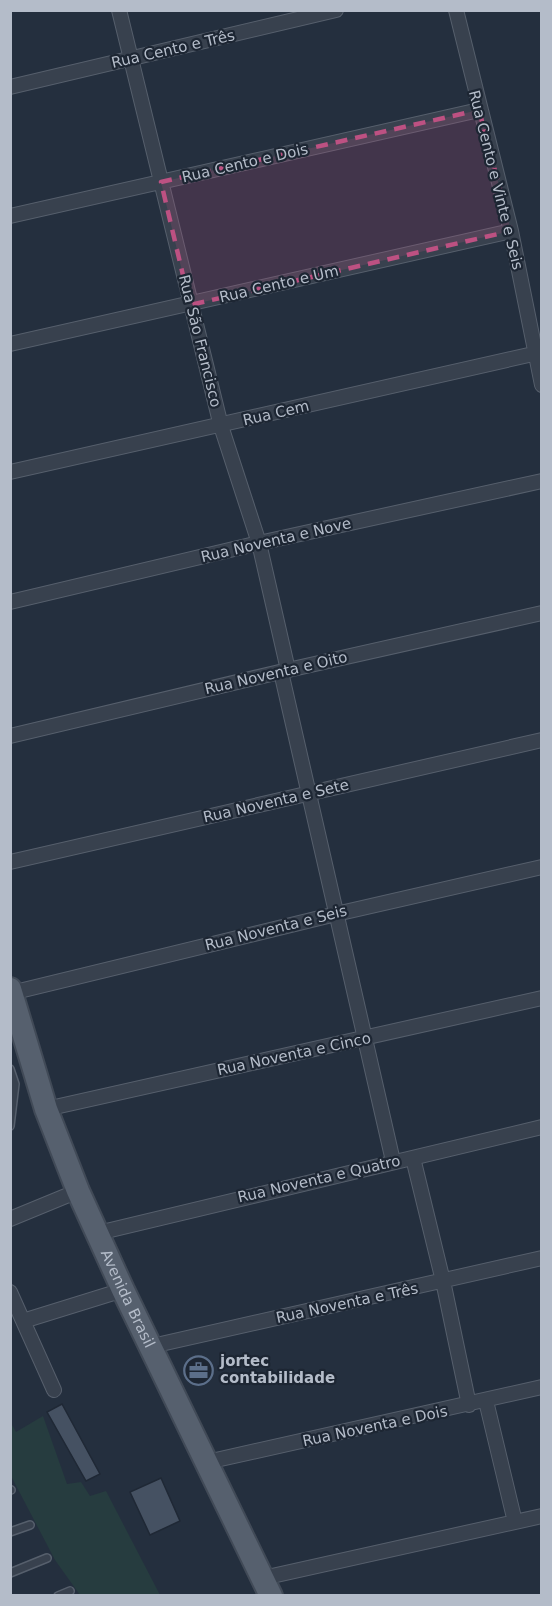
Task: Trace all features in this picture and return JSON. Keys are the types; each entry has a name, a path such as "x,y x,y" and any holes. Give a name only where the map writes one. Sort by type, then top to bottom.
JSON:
{"main road":[{"name":"Avenida Brasil","path":"11,991 46,1109 78,1191 123,1290 267,1587"}],"street":[{"name":"Rua São Francisco","path":"119,10 221,426 259,543 309,793 367,1038 393,1161"},
{"name":"Rua Cento e Três","path":"10,87 336,10"},
{"name":"Rua Cento e Vinte e Seis","path":"456,10 479,110 512,231 538,353 542,385"},
{"name":"Rua Cento e Dois","path":"10,216 479,110"},
{"name":"Rua Cento e Um","path":"10,344 512,231"},
{"name":"Rua Cem","path":"10,472 538,353"},
{"name":"Rua Noventa e Nove","path":"10,602 259,543 542,482"},
{"name":"Rua Noventa e Oito","path":"10,736 542,613"},
{"name":"Rua Noventa e Sete","path":"10,862 542,740"},
{"name":"Rua Noventa e Seis","path":"11,991 542,867"},
{"name":"Rua Noventa e Cinco","path":"46,1109 542,998"},
{"name":"Rua Noventa e Quatro","path":"98,1233 542,1127"},
{"path":"412,1158 444,1281 469,1405"},
{"path":"10,1219 78,1191"},
{"name":"Rua Noventa e Três","path":"152,1346 542,1258"},
{"path":"23,1321 123,1290"},
{"path":"10,1292 54,1390"},
{"name":"Rua Noventa e Dois","path":"207,1462 542,1387"},
{"path":"486,1401 515,1522"},
{"path":"267,1587 542,1516"}],"lane":[{"path":"10,1069 15,1084 10,1126"},
{"path":"10,1532 30,1525"},
{"path":"10,1573 47,1558"},
{"path":"58,1596 70,1591"}],"highlighted area":[{"path":"479,110 511,231 190,305 161,182"}],"green space":[{"path":"43,1416 67,1484 81,1482 90,1496 106,1491 160,1595 80,1595 55,1560 11,1476 11,1423 16,1432"}],"building":[{"path":"62,1404 100,1474 86,1481 47,1412"},
{"path":"161,1478 180,1521 150,1535 130,1492"}],"place":[{"name":"jortec contabilidade","path":"199,1370"}]}
